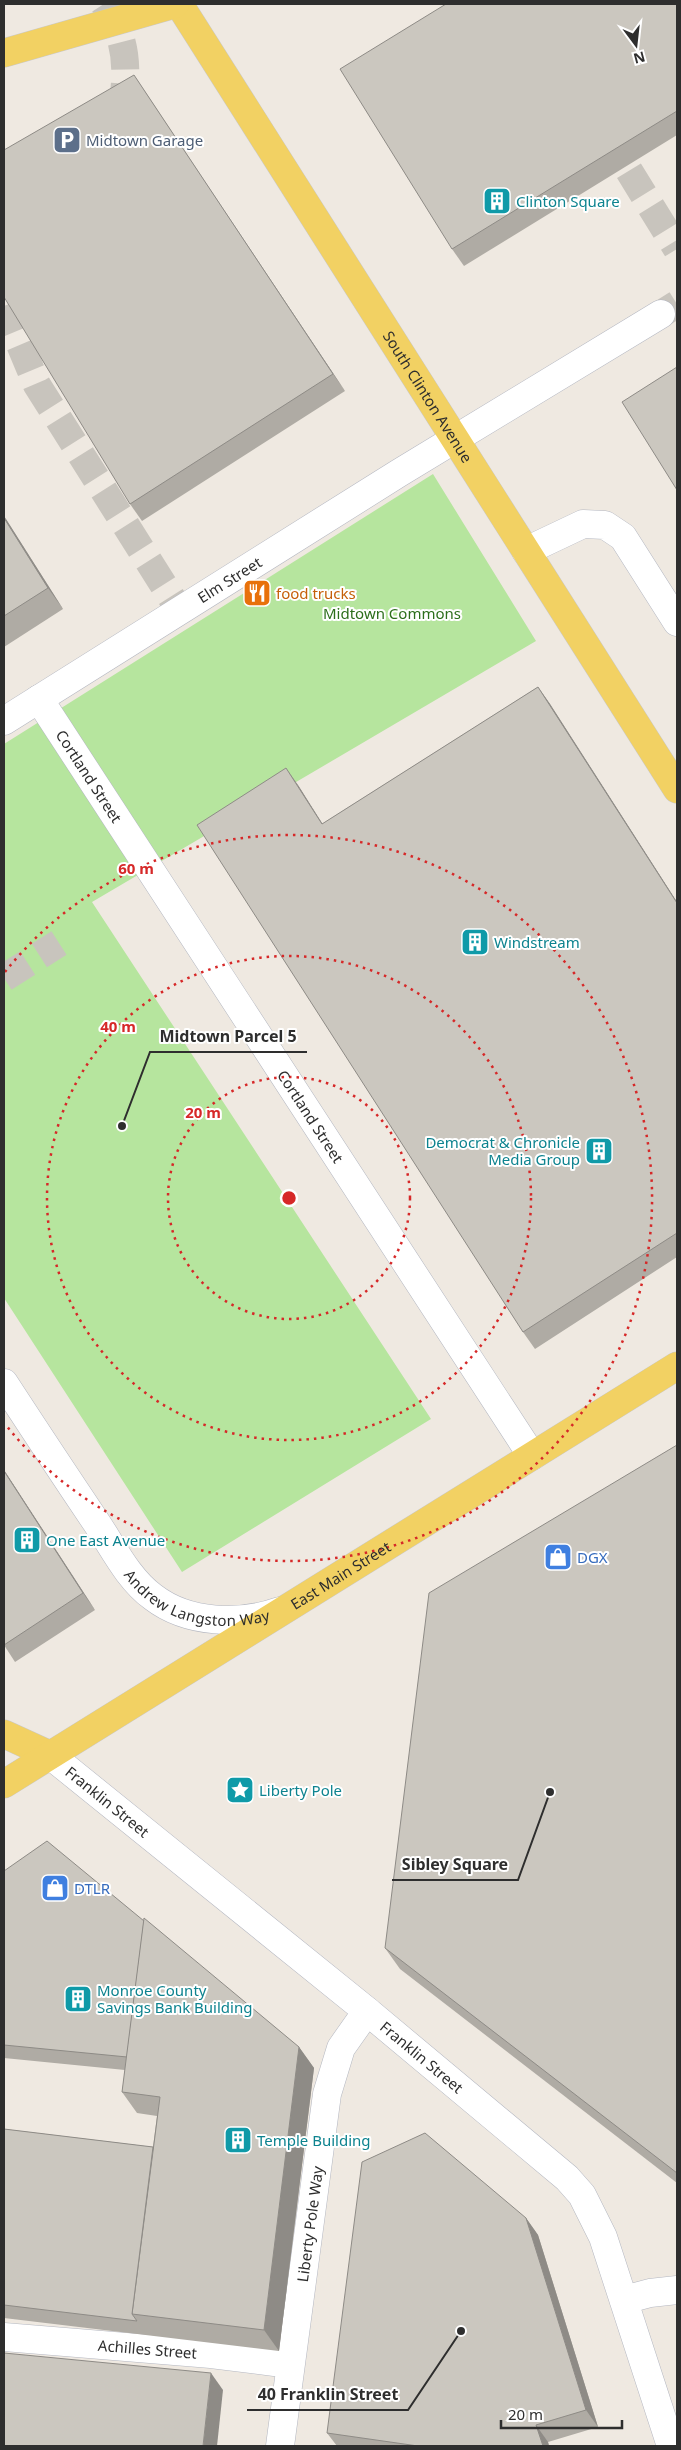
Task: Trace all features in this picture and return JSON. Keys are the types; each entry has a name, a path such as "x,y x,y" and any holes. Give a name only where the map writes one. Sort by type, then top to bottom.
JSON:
{"main road":[{"path":"4,53 177,4"},
{"name":"South Clinton Avenue","path":"177,4 677,789"},
{"name":"East Main Street","path":"4,1784 677,1366"},
{"path":"4,1734 50,1756"}],"street":[{"name":"Elm Street","path":"4,721 455,438 661,314"},
{"path":"526,551 583,524 605,525 623,537 677,622"},
{"name":"Cortland Street","path":"40,699 532,1456"},
{"name":"Andrew Langston Way","path":"4,1383 130,1574 152,1597 181,1612 217,1620 250,1619 284,1610"},
{"name":"Franklin Street","path":"50,1756 367,2011 572,2184 582,2195 594,2215 624,2300 671,2446"},
{"name":"Liberty Pole Way","path":"280,2446 327,2094 341,2048 367,2011"},
{"path":"624,2300 650,2293 677,2290"},
{"name":"Achilles Street","path":"4,2336 211,2354 290,2364"}],"green space":[{"name":"Midtown Commons","path":"433,474 536,641 92,902 431,1419 182,1572 4,1298 4,744"}],"building":[{"name":"Clinton Square","path":"446,4 677,4 677,111 452,249 340,69"},
{"path":"134,75 333,374 130,504 4,297 4,150"},
{"path":"677,367 677,490 622,402"},
{"path":"4,518 48,588 4,616"},
{"name":"Windstream","path":"538,687 677,903 677,1233 523,1332 197,825 286,768 322,824"},
{"path":"677,1445 677,2173 385,1948 429,1593"},
{"name":"One East Avenue","path":"4,1471 83,1593 4,1645"},
{"name":"Monroe County Savings Bank Building","path":"47,1841 144,1921 127,2057 4,2045 4,1871"},
{"name":"Temple Building","path":"144,1918 299,2047 264,2330 132,2314 160,2097 122,2092"},
{"path":"4,2129 153,2147 132,2314 137,2321 4,2305"},
{"path":"425,2133 526,2218 586,2410 536,2425 543,2446 418,2446 327,2433 362,2162"},
{"path":"4,2353 211,2373 203,2446 4,2446"}],"tunnel":[{"path":"104,4 117,28 124,51 125,63 123,103 111,111"},
{"path":"607,135 677,249"},
{"path":"661,314 677,304"},
{"path":"4,306 37,385 180,611"},
{"path":"4,978 59,943"}],"place":[{"name":"Midtown Garage","path":"67,140"},
{"name":"Clinton Square","path":"497,201"},
{"name":"food trucks","path":"257,593"},
{"name":"Windstream","path":"475,942"},
{"name":"Midtown Parcel 5","path":"122,1126"},
{"name":"Democrat & Chronicle Media Group","path":"599,1151"},
{"name":"One East Avenue","path":"27,1540"},
{"name":"DGX","path":"558,1557"},
{"name":"Liberty Pole","path":"240,1790"},
{"name":"Sibley Square","path":"550,1792"},
{"name":"DTLR","path":"55,1888"},
{"name":"Monroe County Savings Bank Building","path":"78,1999"},
{"name":"Temple Building","path":"238,2140"},
{"name":"40 Franklin Street","path":"461,2331"}]}
